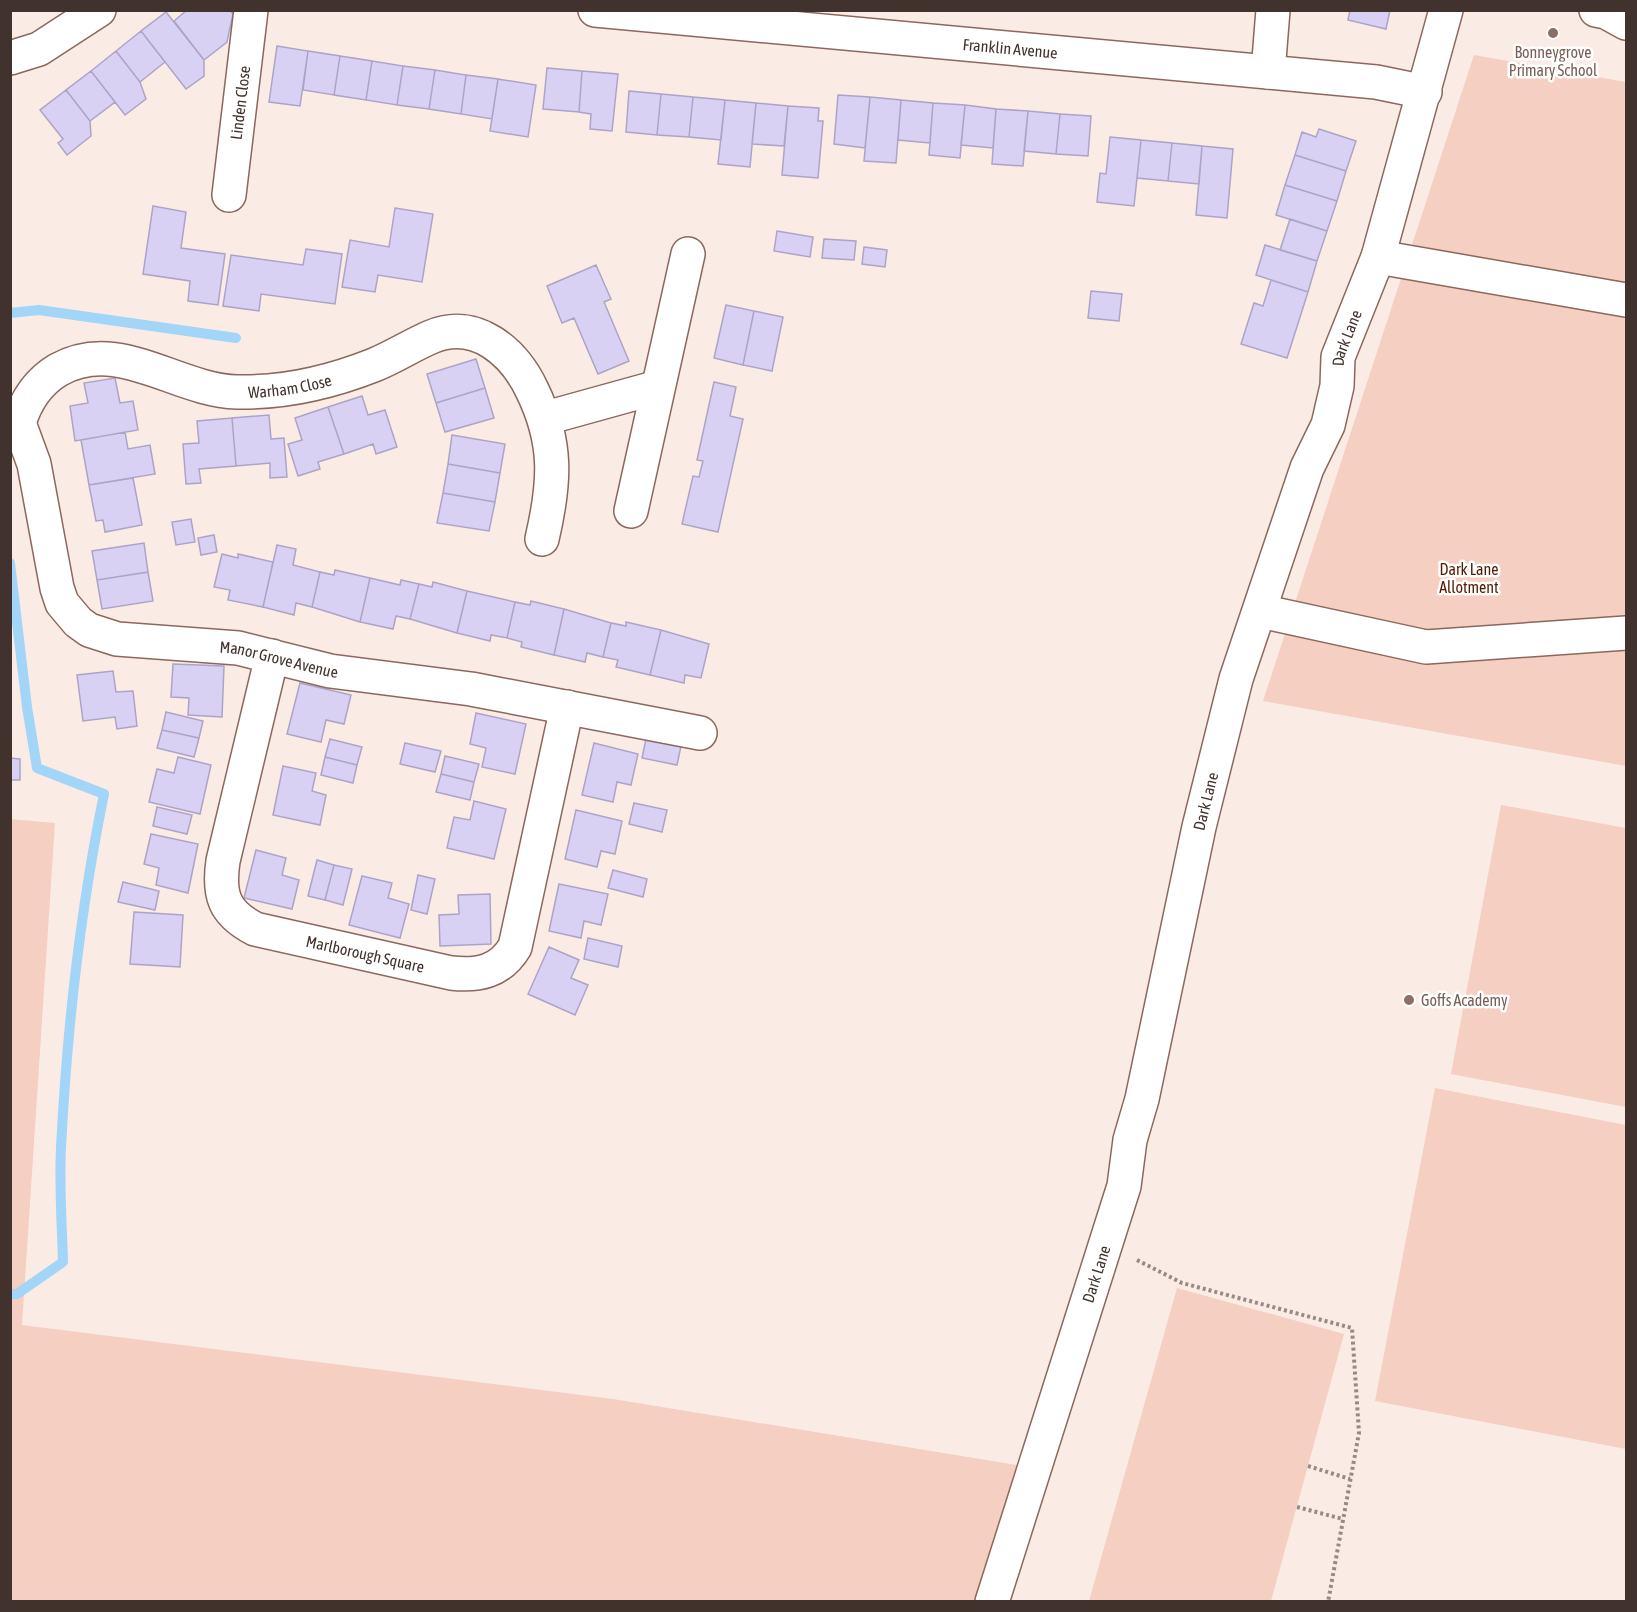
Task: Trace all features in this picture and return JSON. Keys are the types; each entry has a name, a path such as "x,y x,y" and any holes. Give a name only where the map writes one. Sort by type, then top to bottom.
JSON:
{"street":[{"path":"10,58 39,49 99,10"},
{"name":"Linden Close","path":"229,195 251,10"},
{"name":"Franklin Avenue","path":"595,10 1376,82 1425,92"},
{"path":"1268,72 1273,10"},
{"name":"Dark Lane","path":"992,1602 1124,1186 1130,1140 1142,1099 1199,826 1236,679 1307,468 1328,425 1337,386 1338,357 1378,257 1446,10"},
{"path":"1596,10 1606,12 1626,23"},
{"path":"631,511 688,254"},
{"path":"1378,257 1626,300"},
{"name":"Warham Close","path":"15,423 41,382 68,364 87,358 117,358 206,387 253,392 304,386 334,378 375,365 433,336 467,332 501,347 527,379 546,418 553,462 548,516 542,539"},
{"path":"546,418 658,387"},
{"name":"Manor Grove Avenue","path":"15,423 34,464 57,588 69,613 89,630 117,639 229,646 330,671 471,689 700,733"},
{"path":"1260,611 1426,647 1626,633"},
{"name":"Marlborough Square","path":"272,656 223,861 221,885 228,907 234,915 255,929 451,973 481,974 502,963 515,947 567,707"}],"path":[{"path":"1107,1245 1182,1282 1352,1328 1359,1433 1328,1602"},
{"path":"1308,1467 1350,1479"},
{"path":"1297,1507 1343,1519"}],"green space":[{"name":"Dark Lane Allotment","path":"1474,55 1626,82 1626,766 1263,701"},
{"path":"1501,805 1626,828 1626,1107 1451,1074"},
{"path":"10,819 55,823 22,1325 613,1399 1029,1467 980,1601 11,1601"},
{"path":"1435,1088 1626,1125 1626,1449 1375,1401"},
{"path":"1177,1288 1344,1334 1271,1601 1089,1601"}],"building":[{"path":"187,10 230,10 233,14 227,42 204,60 174,21"},
{"path":"1350,10 1390,10 1386,29 1348,20"},
{"path":"166,12 204,60 204,76 186,89 141,31"},
{"path":"141,31 165,62 140,82 116,51"},
{"path":"277,46 308,51 300,106 269,102"},
{"path":"116,51 140,82 146,99 125,115 91,71"},
{"path":"308,51 340,56 334,95 303,90"},
{"path":"340,56 372,61 366,100 334,95"},
{"path":"372,61 403,66 397,105 366,100"},
{"path":"403,66 435,70 429,109 397,105"},
{"path":"547,68 582,71 579,112 543,109"},
{"path":"435,70 466,75 461,114 429,109"},
{"path":"91,71 115,102 90,121 66,90"},
{"path":"582,71 618,74 612,131 590,129 591,114 579,112"},
{"path":"466,75 498,79 492,119 461,114"},
{"path":"498,79 536,85 528,137 490,131"},
{"path":"66,90 90,121 91,136 67,155 58,143 63,139 40,110"},
{"path":"629,91 661,94 657,135 626,132"},
{"path":"661,94 693,97 689,137 657,135"},
{"path":"838,95 870,97 865,148 834,144"},
{"path":"693,97 725,100 721,140 689,137"},
{"path":"870,97 901,100 896,163 864,161"},
{"path":"725,100 756,103 750,167 718,164"},
{"path":"901,100 933,103 930,143 898,140"},
{"path":"756,103 788,106 784,146 752,144"},
{"path":"933,103 965,105 960,158 929,155"},
{"path":"965,105 996,109 993,148 961,145"},
{"path":"788,106 819,108 818,121 823,121 818,178 782,175"},
{"path":"996,109 1028,111 1023,166 992,164"},
{"path":"1028,111 1060,114 1056,154 1024,151"},
{"path":"1060,114 1091,116 1088,156 1056,154"},
{"path":"1319,129 1356,141 1346,171 1295,155 1302,132 1316,137"},
{"path":"1110,137 1141,140 1134,206 1097,202 1100,173 1106,174"},
{"path":"1141,140 1172,143 1168,181 1137,178"},
{"path":"1172,143 1202,146 1199,184 1168,181"},
{"path":"1202,146 1233,149 1227,218 1196,215"},
{"path":"1295,155 1346,171 1337,201 1285,185"},
{"path":"1285,185 1337,201 1327,231 1276,215"},
{"path":"153,206 186,212 181,248 225,254 218,305 188,301 190,281 143,274"},
{"path":"395,208 433,214 422,282 378,275 375,292 342,287 350,240 389,247"},
{"path":"1290,219 1327,231 1317,261 1280,250"},
{"path":"777,231 813,237 810,257 774,251"},
{"path":"824,239 856,241 854,260 822,258"},
{"path":"1265,245 1317,261 1308,292 1256,275"},
{"path":"864,247 887,250 885,267 862,264"},
{"path":"306,249 342,254 335,304 261,294 259,311 223,306 231,255 303,265"},
{"path":"596,265 611,299 604,302 629,361 598,374 574,318 562,323 547,286"},
{"path":"1271,280 1308,292 1287,358 1241,344 1254,303 1263,306"},
{"path":"1091,291 1122,294 1119,321 1088,318"},
{"path":"726,305 754,311 743,365 714,358"},
{"path":"754,311 783,317 772,371 743,365"},
{"path":"476,359 485,388 436,403 427,374"},
{"path":"115,378 120,403 133,401 138,430 75,441 70,406 88,403 84,383"},
{"path":"714,382 736,387 730,416 743,419 718,532 682,524 693,476 699,477 703,461 697,460"},
{"path":"485,388 494,418 445,432 436,403"},
{"path":"362,396 368,415 385,410 397,447 376,454 373,444 344,454 328,407"},
{"path":"328,407 344,454 318,462 320,469 298,476 288,444 302,440 295,418"},
{"path":"269,415 271,439 284,438 287,477 270,478 270,463 236,466 232,418"},
{"path":"232,418 236,466 199,469 201,483 186,484 183,444 199,443 197,421"},
{"path":"125,432 128,449 150,445 155,474 89,485 81,440"},
{"path":"452,435 505,444 500,473 448,464"},
{"path":"448,464 500,473 495,502 443,493"},
{"path":"133,478 142,525 105,532 103,520 96,521 89,485"},
{"path":"443,493 495,502 489,531 437,523"},
{"path":"191,519 195,542 176,545 172,522"},
{"path":"214,535 217,552 201,555 198,538"},
{"path":"144,543 148,572 97,580 92,551"},
{"path":"277,545 296,549 293,565 320,572 312,607 296,603 294,615 263,607"},
{"path":"222,554 238,558 238,554 273,562 263,607 228,600 230,590 214,587"},
{"path":"335,570 370,578 360,622 312,607 320,572 334,575"},
{"path":"148,572 153,601 102,609 97,580"},
{"path":"370,578 400,585 401,580 419,584 410,619 396,616 393,629 360,622"},
{"path":"433,582 467,591 457,633 410,619 419,584 432,587"},
{"path":"467,591 515,602 507,638 491,635 490,641 457,633"},
{"path":"531,601 564,609 554,655 521,647 522,642 507,638 515,602 530,605"},
{"path":"564,609 611,623 603,657 587,653 585,662 554,655"},
{"path":"626,622 661,630 650,675 616,667 618,660 603,657 611,623 626,626"},
{"path":"661,630 709,644 701,678 685,675 684,683 650,675"},
{"path":"173,664 224,666 222,717 188,715 189,698 171,697"},
{"path":"113,671 116,692 133,691 137,726 117,729 115,717 83,721 77,675"},
{"path":"300,683 351,695 344,724 326,720 321,742 287,734"},
{"path":"166,712 203,721 199,738 162,730"},
{"path":"476,713 526,724 515,774 482,767 486,748 470,744"},
{"path":"162,730 199,738 194,757 157,748"},
{"path":"330,739 362,747 357,765 325,757"},
{"path":"646,739 681,746 677,765 642,758"},
{"path":"405,743 441,751 435,772 400,764"},
{"path":"594,743 638,754 631,785 617,782 613,802 582,795"},
{"path":"445,756 479,764 474,782 441,774"},
{"path":"178,757 211,765 200,814 149,802 157,769 174,773"},
{"path":"325,757 357,765 353,783 321,775"},
{"path":"10,758 20,759 20,780 10,780"},
{"path":"283,766 316,773 312,791 326,795 320,825 273,815"},
{"path":"441,774 474,782 470,800 436,792"},
{"path":"474,801 506,809 494,859 447,848 454,817 470,820"},
{"path":"634,803 667,810 662,832 629,824"},
{"path":"157,807 192,815 187,834 153,826"},
{"path":"576,810 622,821 615,854 601,851 597,867 565,859"},
{"path":"151,834 198,844 188,893 156,885 159,868 144,864"},
{"path":"256,850 286,858 282,875 299,880 292,909 244,898"},
{"path":"317,860 334,865 325,900 308,896"},
{"path":"334,865 352,869 343,905 325,900"},
{"path":"613,870 647,879 643,897 608,888"},
{"path":"418,875 435,879 427,914 411,910"},
{"path":"362,876 392,883 388,898 409,904 400,938 349,925"},
{"path":"123,882 159,891 155,910 118,902"},
{"path":"559,884 608,894 601,925 584,921 581,938 549,931"},
{"path":"490,894 491,944 440,946 439,915 459,914 458,895"},
{"path":"134,912 183,915 180,967 130,964"},
{"path":"588,938 622,946 618,967 584,959"},
{"path":"549,947 579,960 571,978 588,985 575,1015 528,994"}],"waterway":[{"path":"10,313 39,310 236,338"},
{"path":"10,563 27,707 37,768 104,794 81,926 67,1059 60,1162 63,1262 17,1294 10,1294"}],"place":[{"name":"Bonneygrove Primary School","path":"1553,33"},
{"name":"Goffs Academy","path":"1409,1000"}]}
